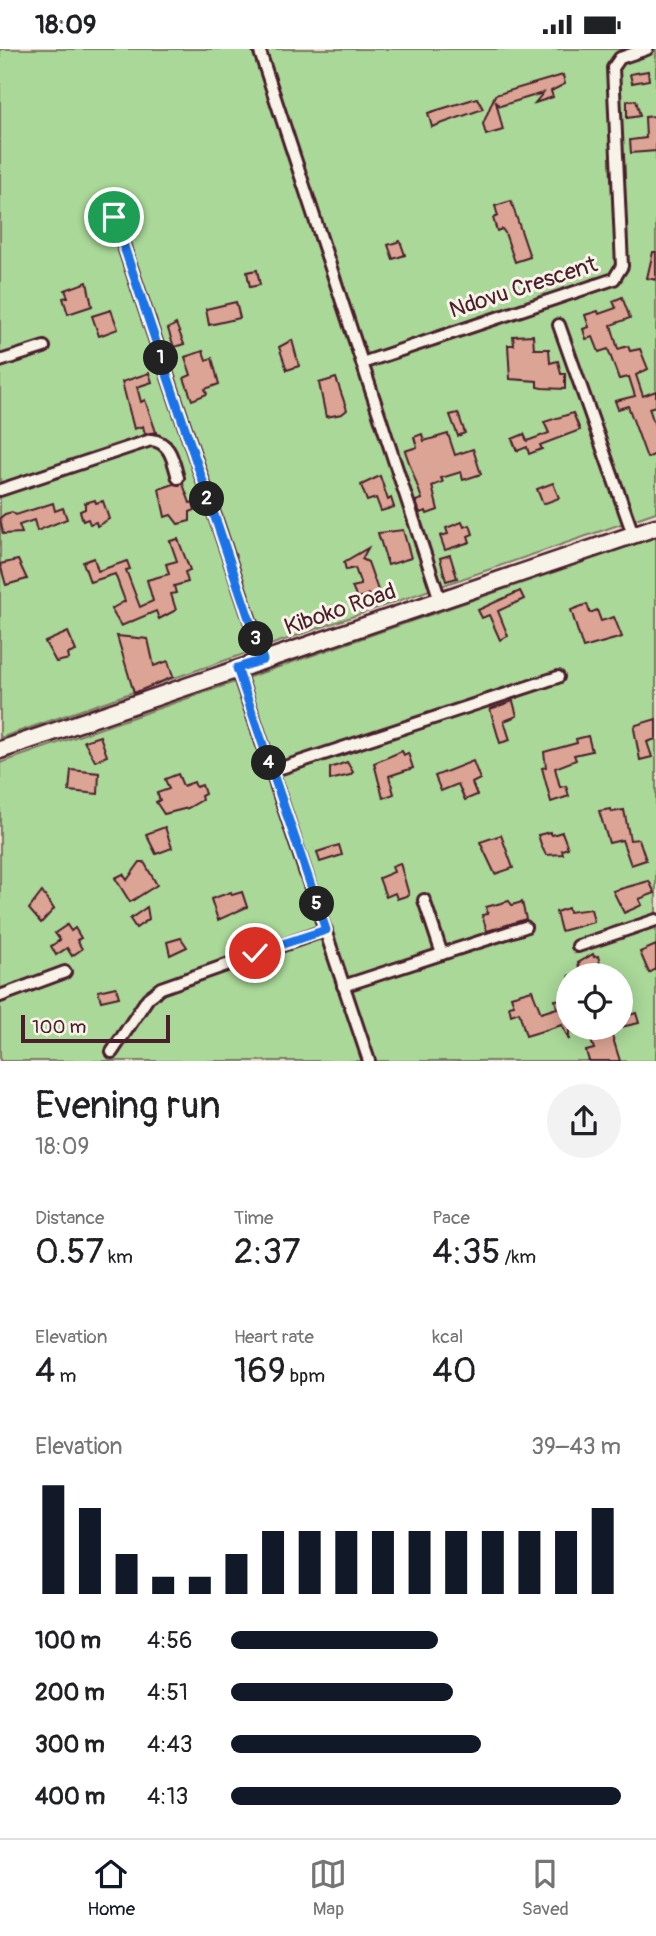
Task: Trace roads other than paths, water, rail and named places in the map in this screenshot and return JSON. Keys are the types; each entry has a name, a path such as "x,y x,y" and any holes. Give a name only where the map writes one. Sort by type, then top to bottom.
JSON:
{"street":[{"path":"259,49 440,600"},
{"name":"Ndovu Crescent","path":"362,363 614,279 622,266 613,68 620,58 647,49"},
{"path":"114,217 263,660"},
{"path":"559,325 633,534"},
{"path":"0,361 44,347"},
{"path":"0,490 151,440 160,441 168,447 178,478"},
{"name":"Kiboko Road","path":"0,750 656,527"},
{"path":"237,668 369,1061"},
{"path":"272,771 558,677"},
{"path":"424,900 442,954"},
{"path":"578,946 656,920"},
{"path":"343,986 525,927"},
{"path":"111,1052 148,998 161,988 326,930"},
{"path":"0,996 65,972"}]}
